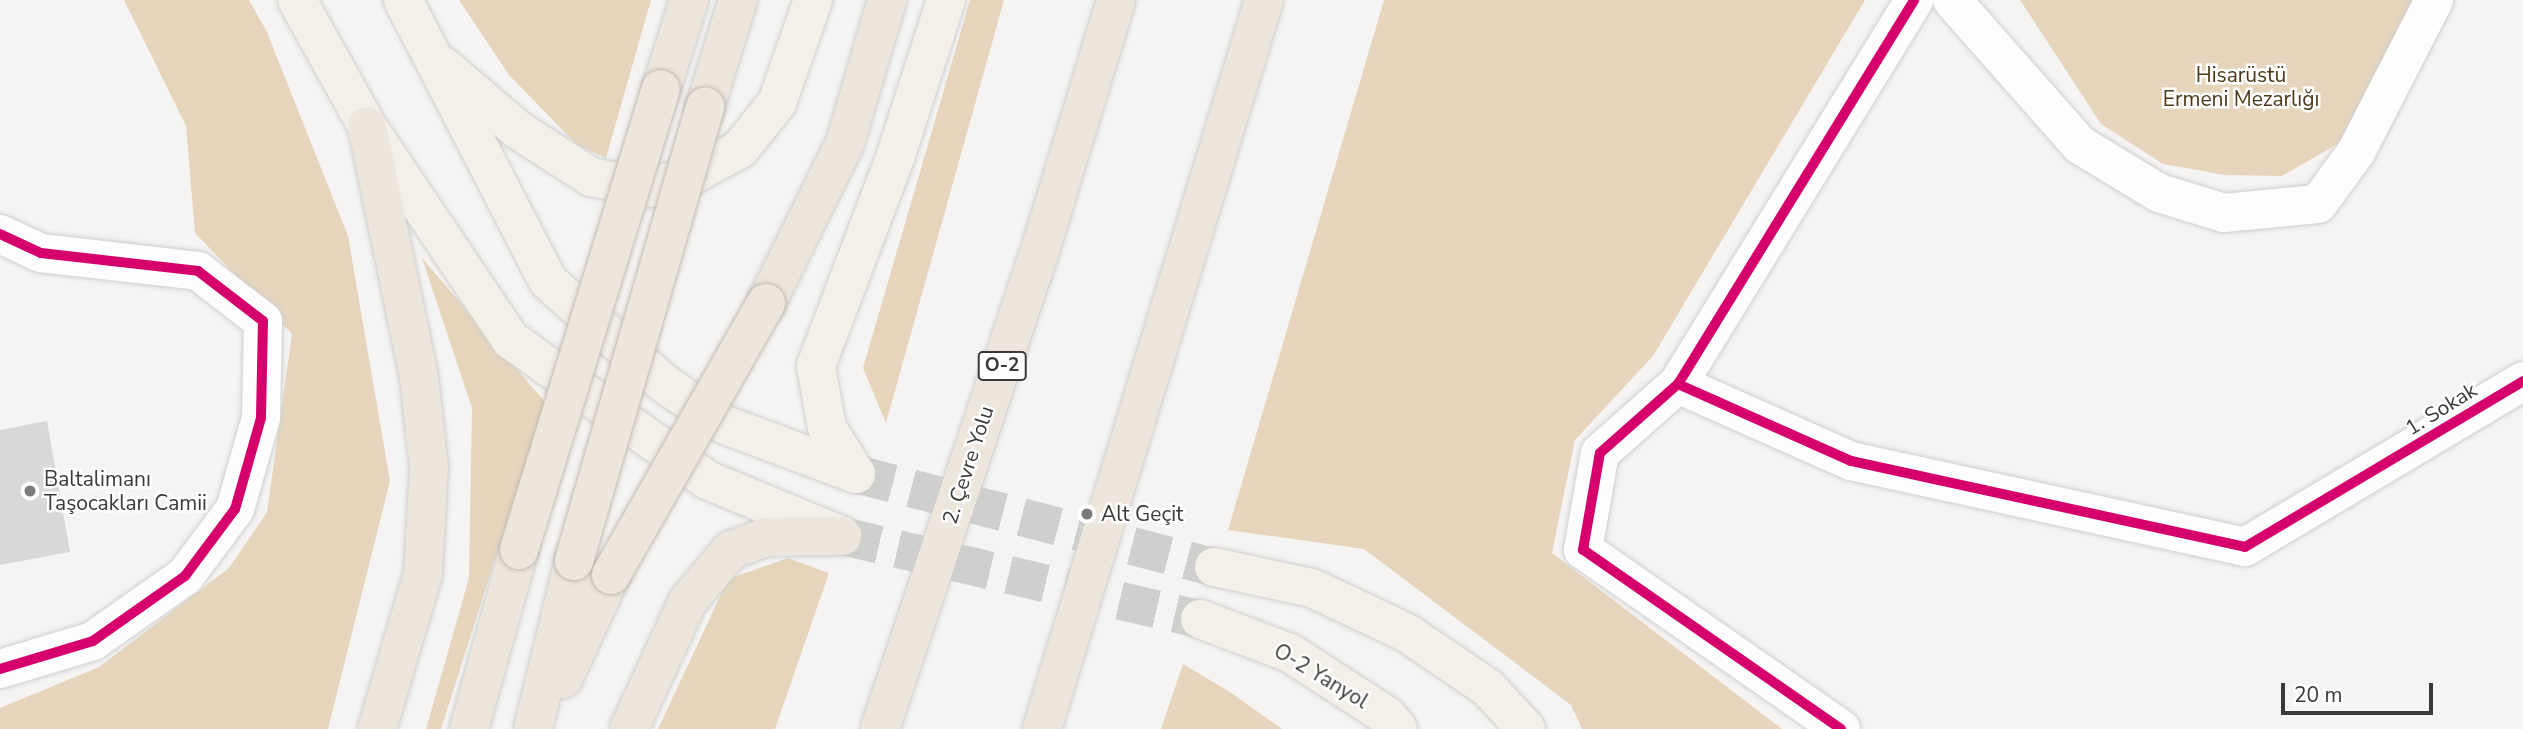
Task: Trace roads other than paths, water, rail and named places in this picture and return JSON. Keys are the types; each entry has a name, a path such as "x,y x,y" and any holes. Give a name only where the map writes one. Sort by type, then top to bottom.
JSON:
{"highway":[{"path":"469,729 519,550 689,0"},
{"path":"533,729 574,561 738,0"},
{"path":"540,729 611,575 766,303 845,143 887,0"},
{"name":"2. Çevre Yolu","path":"880,729 1039,254 1116,0"},
{"path":"1042,729 1264,0"},
{"path":"366,126 419,378 429,467 423,574 377,729"},
{"path":"629,729 688,601 731,550 766,537 842,536"}],"main road":[{"path":"297,0 366,126 511,340 707,480 842,536"},
{"path":"403,0 548,281 666,385 723,424 856,474 827,428 816,366 896,155 946,0"},
{"path":"430,55 518,130 591,177 649,187 692,175 740,149 777,103 813,0"},
{"path":"1214,567 1312,588 1407,633 1488,688 1527,729"},
{"name":"O-2 Yanyol","path":"1200,619 1290,653 1387,716 1398,729"},
{"path":"1488,688 1514,729"}],"street":[{"path":"1841,729 1583,550 1600,453 1678,384 1914,0"},
{"path":"1952,0 2080,145 2159,193 2224,213 2318,204 2356,152 2434,0"},
{"path":"0,234 41,253 198,271 263,321 261,418 235,509 185,576 93,641 0,669"},
{"name":"1. Sokak","path":"1678,384 1851,461 2245,547 2379,470 2523,382"}],"tunnel":[{"path":"856,474 1214,567"},
{"path":"842,536 1200,619"}],"place":[{"name":"Baltalimanı Taşocakları Camii","path":"30,491"},
{"name":"Alt Geçit","path":"1087,514"}],"park label":[{"name":"Hisarüstü Ermeni Mezarlığı","path":"2241,87"}]}
